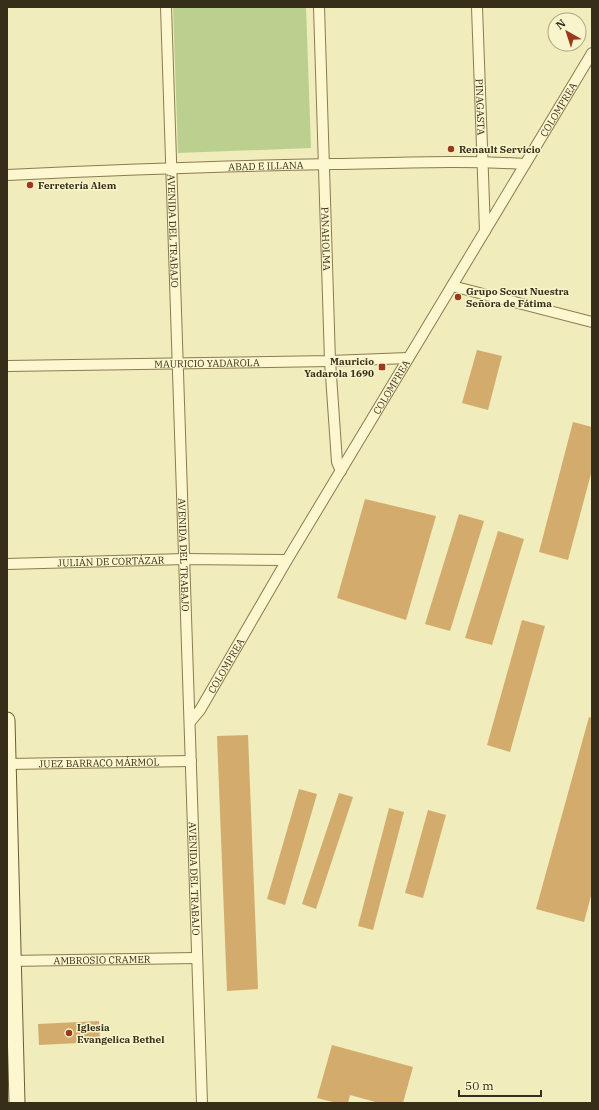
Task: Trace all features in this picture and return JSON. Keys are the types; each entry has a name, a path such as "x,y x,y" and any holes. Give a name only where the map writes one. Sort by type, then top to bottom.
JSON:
{"main road":[{"path":"7,720 7,764 10,800 10,961 17,1103"}],"street":[{"name":"AVENIDA DEL TRABAJO","path":"166,7 173,168 196,958 202,1103"},
{"name":"PANAHOLMA","path":"319,7 330,361 337,462 341,471"},
{"name":"PINAGASTA","path":"477,7 485,231"},
{"name":"COLOMPREA","path":"190,722 200,710 287,560 592,53"},
{"name":"ABAD E ILLANA","path":"7,175 173,168 323,164 482,161 525,164"},
{"path":"452,286 592,322"},
{"name":"MAURICIO YADAROLA","path":"7,366 330,361 408,358"},
{"name":"JULIÁN DE CORTÁZAR","path":"7,564 185,560 287,560"},
{"name":"JUEZ BARRACO MÁRMOL","path":"7,764 191,760"},
{"name":"AMBROSIO CRAMER","path":"10,961 196,958"}],"green space":[{"path":"173,7 306,7 311,148 178,153"}],"building":[{"path":"477,350 502,356 488,410 462,403"},
{"path":"573,422 592,427 592,470 568,560 539,552"},
{"path":"365,499 436,516 406,620 337,598"},
{"path":"459,514 484,521 450,631 425,624"},
{"path":"498,531 524,539 492,645 465,638"},
{"path":"522,620 545,626 510,752 487,745"},
{"path":"589,717 592,718 592,892 584,922 536,909"},
{"path":"248,735 258,989 227,991 217,736"},
{"path":"299,789 317,794 285,905 267,899"},
{"path":"339,793 353,797 316,909 302,904"},
{"path":"389,808 404,812 373,930 358,926"},
{"path":"428,810 446,815 423,898 405,893"},
{"name":"Iglesia Evangelica Bethel","path":"99,1021 100,1042 39,1045 38,1024"},
{"path":"332,1045 413,1067 403,1103 379,1103 350,1095 348,1103 337,1103 317,1098"}],"place":[{"name":"Renault Servicio","path":"451,149"},
{"name":"Ferretería Alem","path":"30,185"},
{"name":"Grupo Scout Nuestra Señora de Fátima","path":"458,297"},
{"name":"Mauricio Yadarola 1690","path":"382,367"},
{"name":"Iglesia Evangelica Bethel","path":"69,1033"}]}
